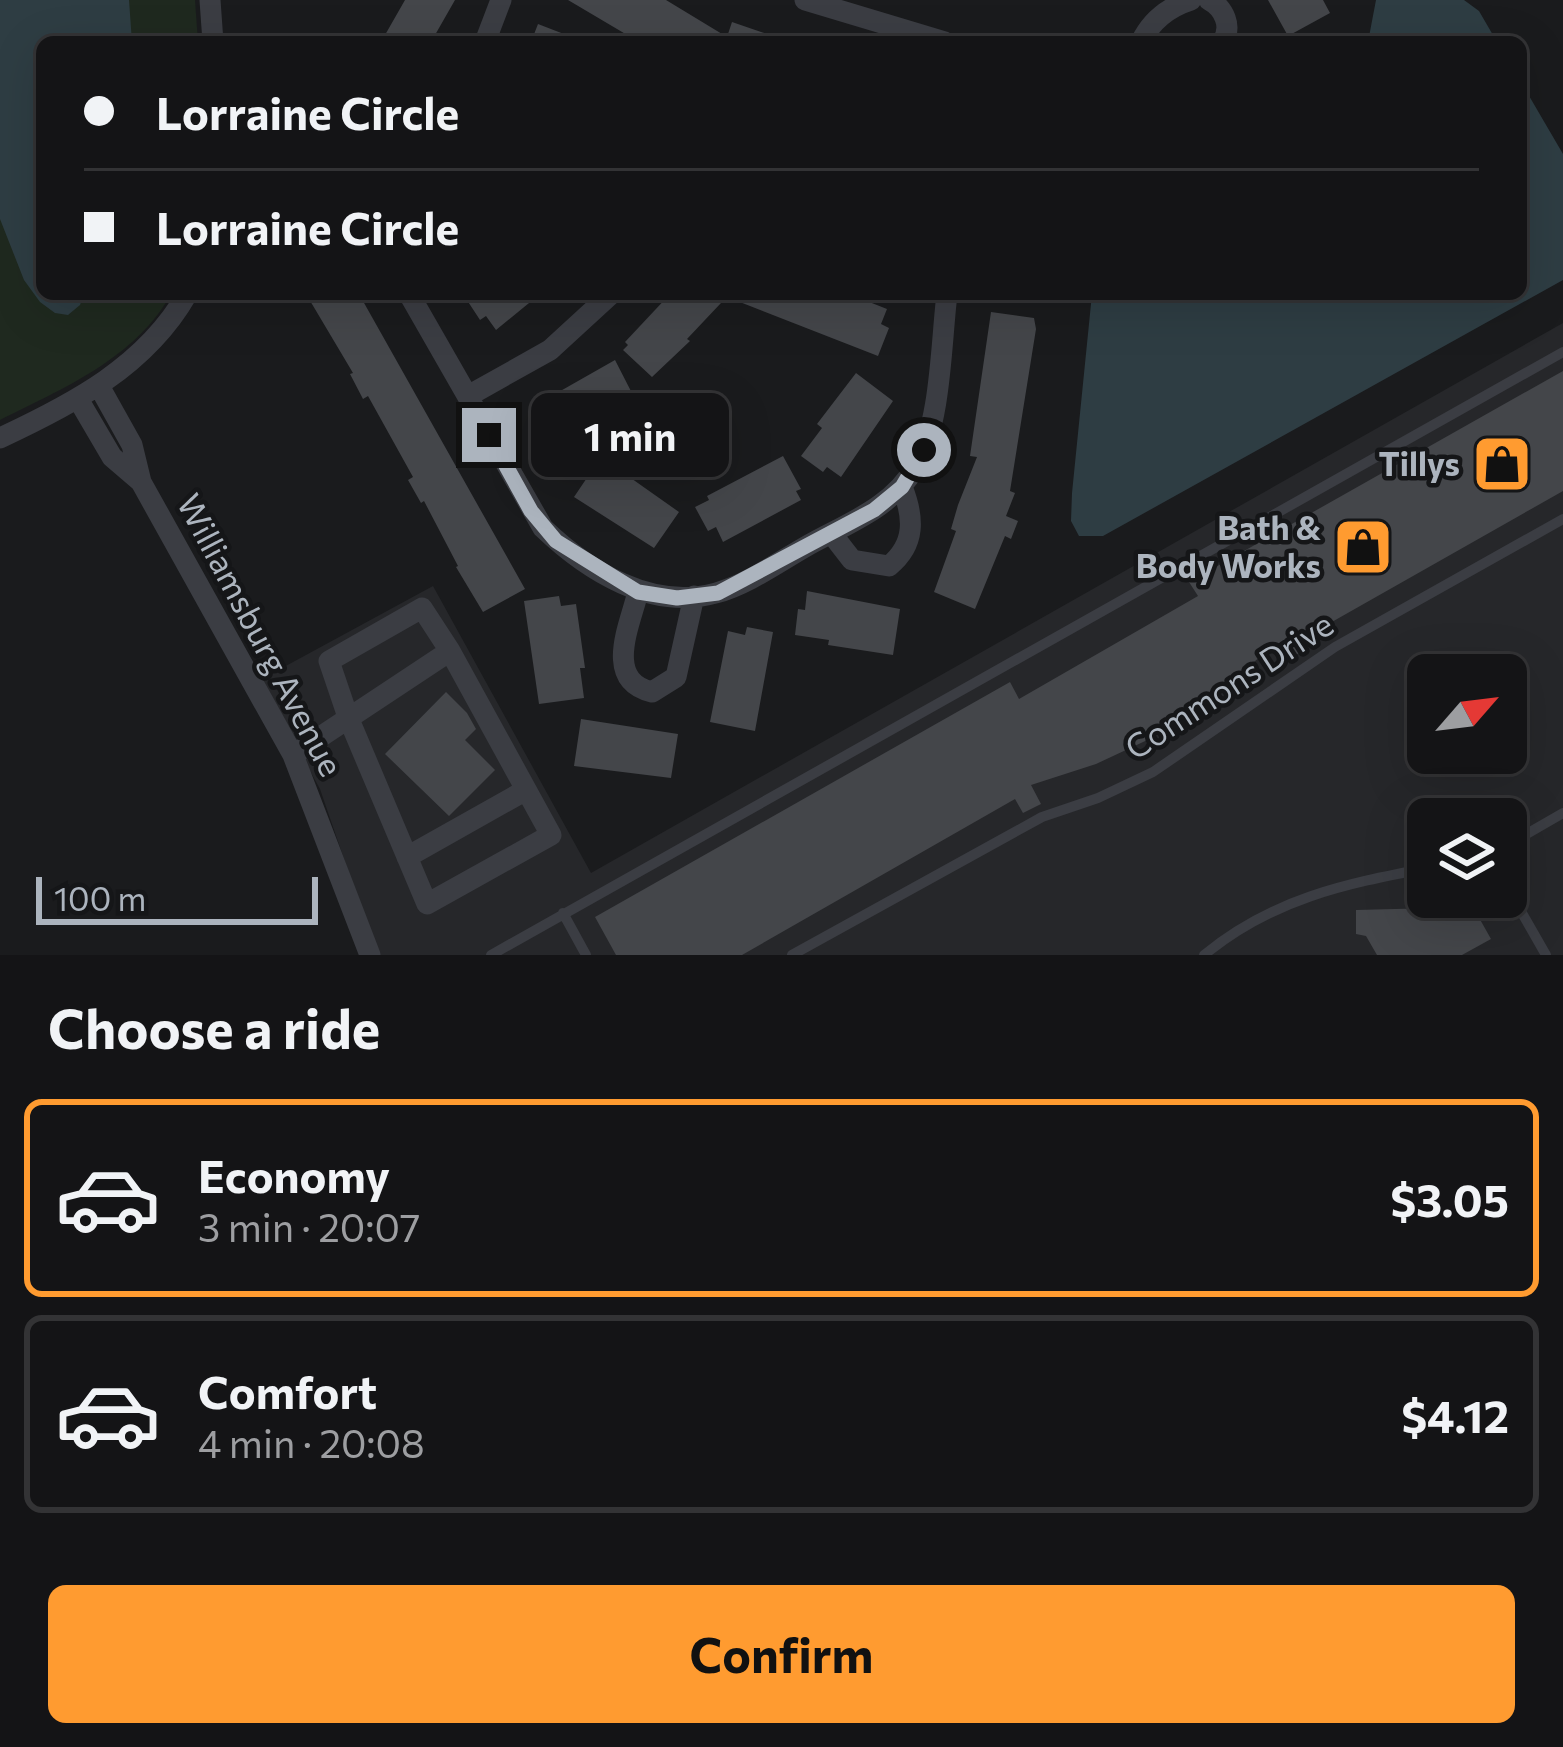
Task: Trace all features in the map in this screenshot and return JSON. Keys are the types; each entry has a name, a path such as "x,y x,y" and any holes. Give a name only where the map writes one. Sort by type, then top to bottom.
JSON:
{"street":[{"path":"210,0 213,36"},
{"path":"486,36 501,0"},
{"path":"806,0 925,36"},
{"path":"1144,36 1173,6 1191,0"},
{"path":"1209,0 1223,12 1227,24 1224,36"},
{"path":"0,438 99,386 157,336 184,300"},
{"path":"412,300 543,527 556,541 638,592 658,597 718,593 874,510 902,487 924,450 930,428 946,300"},
{"path":"468,396 550,350 604,300"},
{"name":"Williamsburg Avenue","path":"99,386 132,445 141,482 293,755 370,955"},
{"name":"Williamsburg Avenue","path":"78,399 112,457 141,482"},
{"path":"831,533 852,560 889,566 907,547 912,522 902,487"},
{"path":"638,592 621,656 629,680 652,692 676,676 694,596"},
{"path":"422,608 450,651 551,835 427,904 329,661 422,608"},
{"path":"293,755 450,651"},
{"path":"407,857 526,790"}],"lane":[{"path":"490,955 1563,352"},
{"name":"Commons Drive","path":"792,955 1042,817 1154,772 1335,647 1563,519"},
{"path":"1527,834 1563,813"},
{"path":"1204,955 1232,933 1300,897 1407,872"},
{"path":"563,913 586,955"},
{"path":"1525,918 1546,955"}],"shaded area":[{"path":"0,0 129,0 132,36 36,36 36,296 24,280 0,219"},
{"path":"1376,0 1464,0 1479,11 1494,36 1369,36"},
{"path":"1527,92 1563,154 1563,280 1103,536 1079,536 1071,521 1091,300 1527,300"},
{"path":"82,300 68,315 55,313 40,302"},
{"path":"1563,323 1563,955 377,955 320,789 260,680 433,586 591,873"}],"green space":[{"path":"0,0 195,0 198,36 36,36 36,300 167,300 118,354 0,420"}],"building":[{"path":"405,0 455,0 434,36 384,36"},
{"path":"568,0 666,0 725,36 629,36"},
{"path":"1268,0 1323,0 1330,13 1288,36"},
{"path":"732,22 773,36 727,36"},
{"path":"538,24 569,36 533,36"},
{"path":"310,300 362,300 525,589 483,612 408,480 413,477 368,396 363,399"},
{"path":"467,300 533,300 496,330 486,316 480,320"},
{"path":"664,300 721,303 652,377 623,350 628,345 625,342"},
{"path":"735,300 864,300 887,309 881,324 889,328 878,356"},
{"path":"991,312 1034,318 1036,329 1010,491 1015,493 1006,516 1018,521 1011,539 1005,536 975,609 934,592 977,457 970,456"},
{"path":"615,360 635,399 591,427 546,447 534,425 541,421 534,406"},
{"path":"1563,371 1563,491 1293,644 1299,653 1281,663 1271,648 1173,728 1096,764 1031,785 1041,804 1023,813 1015,799 742,955 616,955 595,917 1010,682 1019,699 1198,596 1189,582"},
{"path":"856,373 893,401 841,477 827,467 823,472 801,456 822,428 817,424"},
{"path":"783,456 801,489 796,491 801,500 723,542 716,527 708,531 695,507"},
{"path":"601,457 679,512 654,548 574,497"},
{"path":"807,591 900,609 893,655 795,635 798,609 805,610"},
{"path":"559,596 561,606 576,604 584,698 539,704 524,601"},
{"path":"747,627 773,632 755,731 710,722 728,631 745,635"},
{"path":"446,692 476,729 465,740 495,770 449,816 385,754"},
{"path":"581,719 678,734 671,778 574,766"},
{"path":"1407,909 1407,918 1479,918 1491,939 1462,955 1377,955 1366,936 1356,934 1356,910"}],"place":[{"name":"Tillys","path":"1502,464"},
{"name":"Bath & Body Works","path":"1363,547"}],"route":[{"path":"489,435 531,511 556,541 638,592 677,598 718,593 874,510 902,487 924,450"}]}
